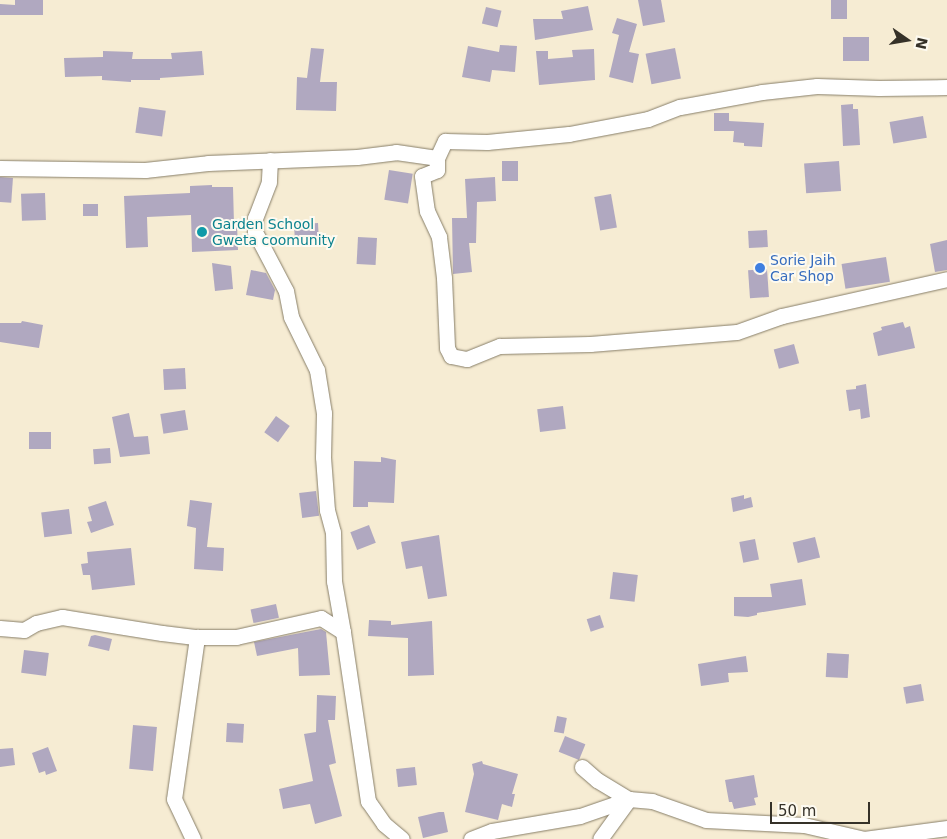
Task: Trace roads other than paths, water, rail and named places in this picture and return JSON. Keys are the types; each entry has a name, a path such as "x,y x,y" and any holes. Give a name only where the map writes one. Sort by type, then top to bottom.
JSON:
{"street":[{"path":"947,87 879,88 817,86 762,92 680,106 648,119 569,134 486,142 445,141 437,158 437,170 422,176 427,211 439,238 444,278 447,348 451,356 467,359 500,346 590,344 737,332 782,316 947,279"},
{"path":"0,168 145,170 208,163 357,157 396,152 437,158"},
{"path":"270,160 269,182 255,218 255,232 286,291 291,317 317,370 324,413 323,457 327,510 333,532 334,582 368,801 384,824 402,839"},
{"path":"0,628 24,630 36,623 62,617 197,637 236,637 322,618 343,632"},
{"path":"193,839 174,799 197,637"},
{"path":"582,767 597,780 629,798 652,801 706,820 804,825 864,839 947,828"},
{"path":"471,839 492,831 580,816 629,798"},
{"path":"600,839 629,798"}],"place":[{"name":"Garden School Gweta coomunity","path":"202,232"},
{"name":"Sorie Jaih Car Shop","path":"760,268"}]}
